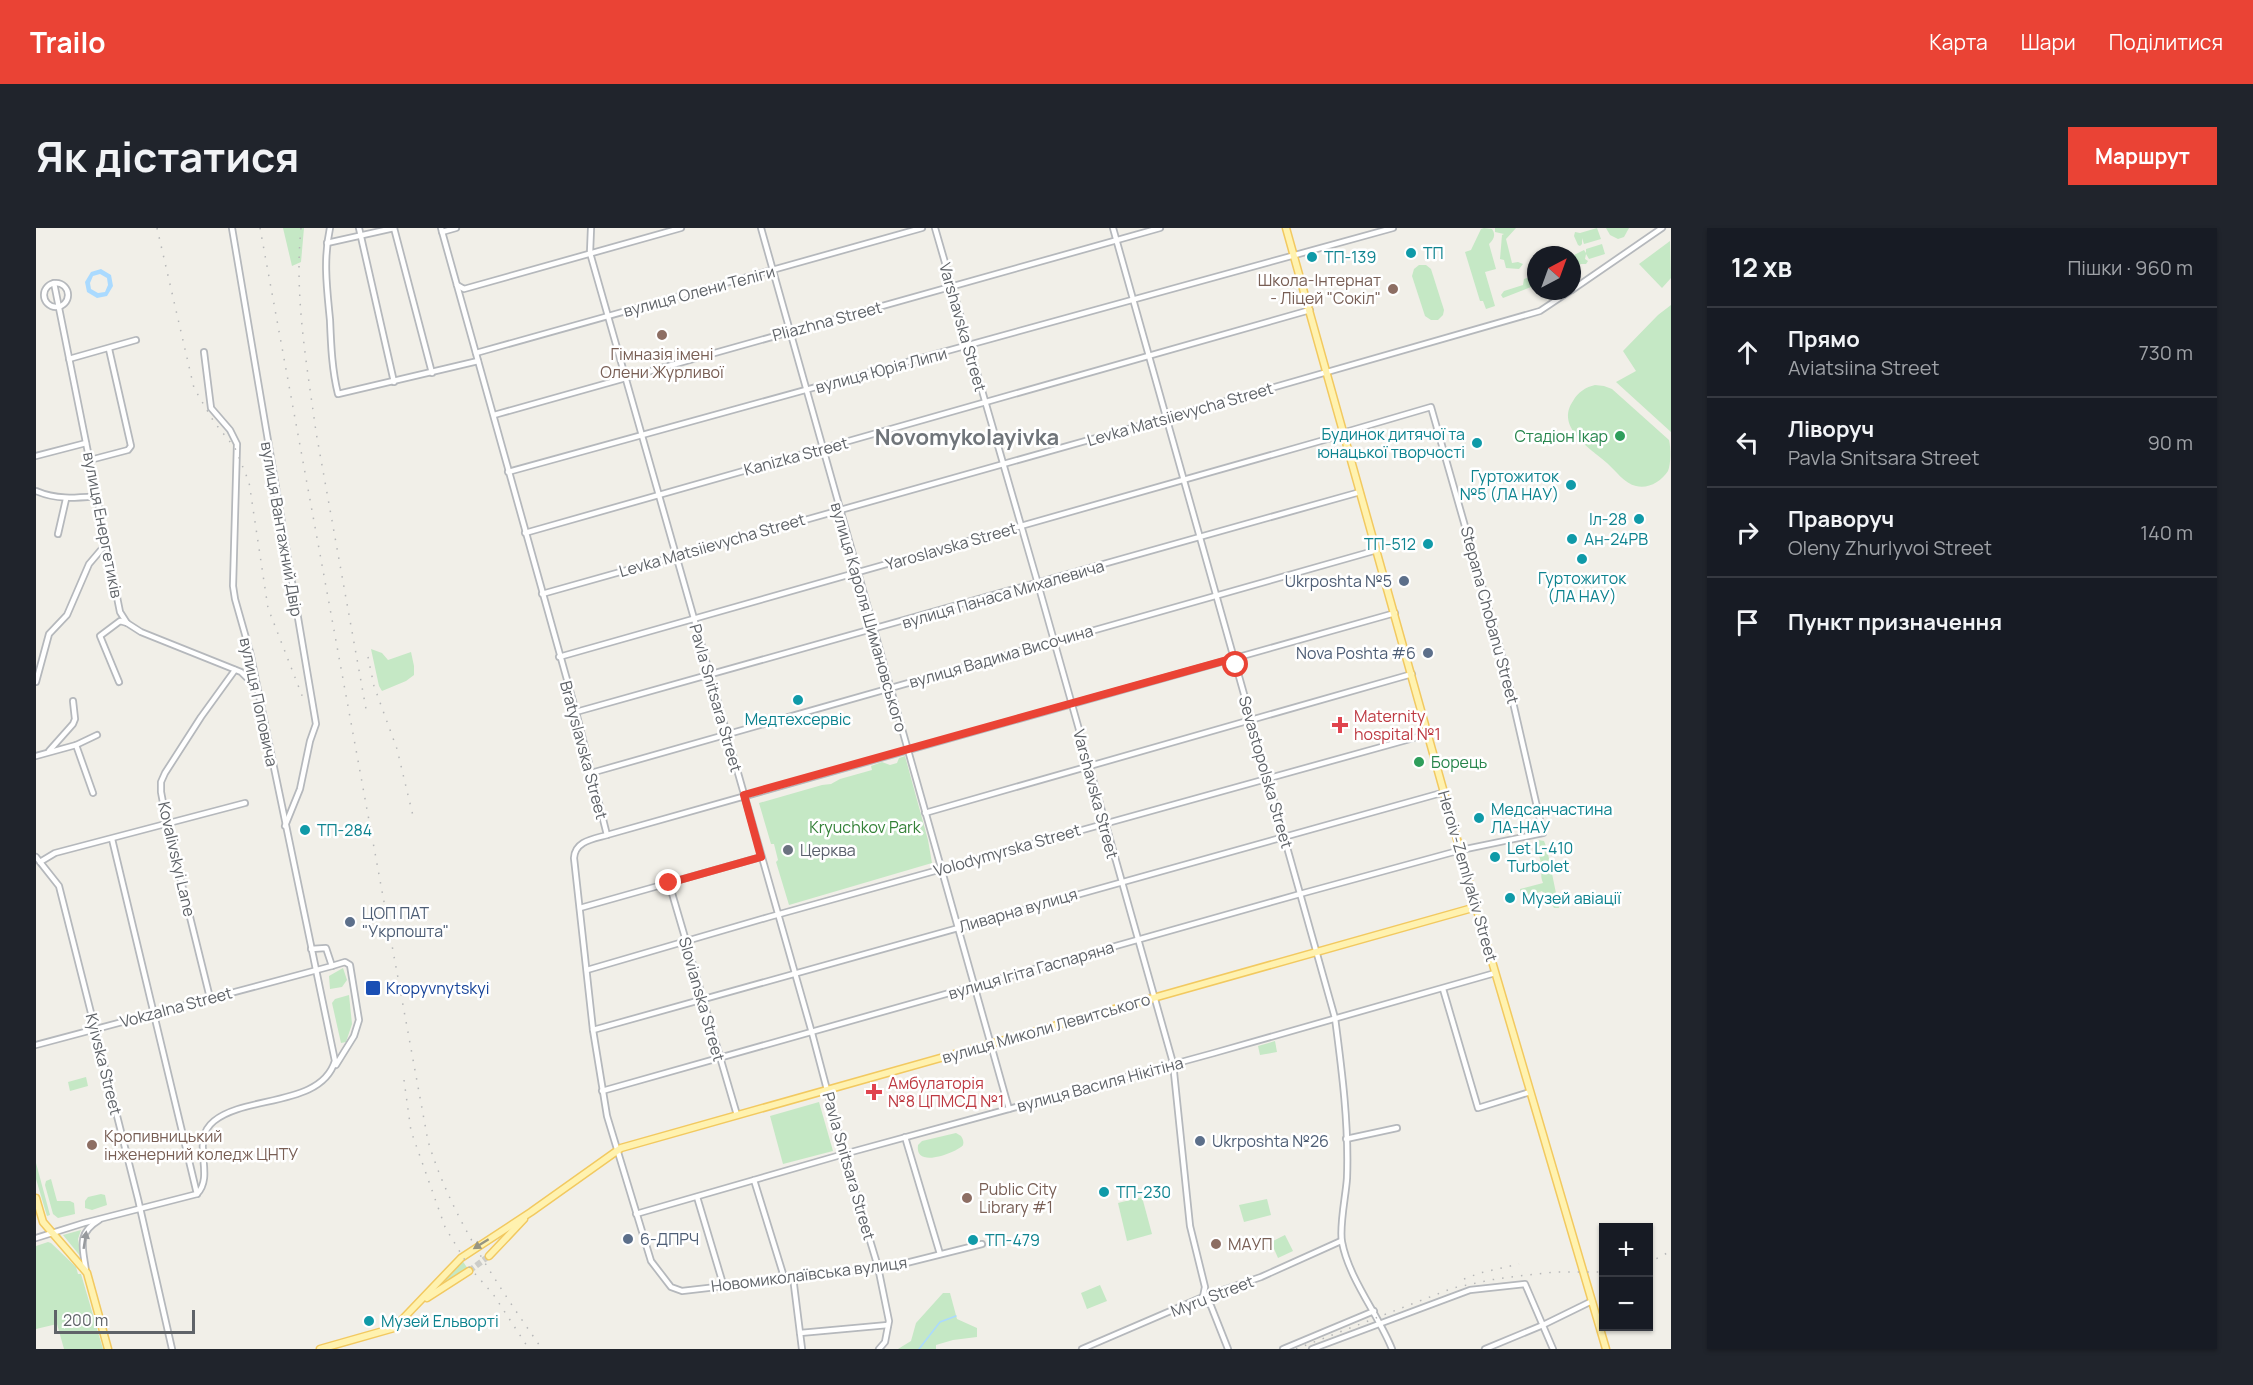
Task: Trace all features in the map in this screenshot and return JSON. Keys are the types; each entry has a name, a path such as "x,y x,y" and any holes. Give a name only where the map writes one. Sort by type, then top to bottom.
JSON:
{"main road":[{"name":"Heroiv-Zemlyakiv Street","path":"1286,228 1476,907 1606,1349"},
{"name":"вулиця Миколи Левитського","path":"531,1212 627,1146 1476,907"},
{"path":"36,1198 44,1222 87,1273 108,1349"},
{"path":"489,1256 531,1212"},
{"path":"320,1349 389,1330 399,1325 461,1257 531,1212"},
{"path":"419,1303 470,1271"}],"street":[{"name":"вулиця Вантажний Двір","path":"232,228 316,724 300,789 285,826"},
{"path":"330,228 327,243 326,284 334,378 338,394 478,361"},
{"path":"359,228 394,382"},
{"path":"327,243 394,228 432,373"},
{"path":"441,230 456,228"},
{"name":"Pavla Snitsara Street","path":"591,228 590,254 627,377 844,1154 878,1267 888,1326 885,1342 879,1349"},
{"path":"457,285 464,289 681,228"},
{"name":"вулиця Кароля Шимановського","path":"760,228 1009,1108"},
{"name":"вулиця Олени Теліги","path":"476,353 922,228"},
{"name":"Varshavska Street","path":"935,228 1173,1063 1190,1226 1205,1287 1203,1297"},
{"name":"Sevastopolska Street","path":"1113,228 1335,1018 1346,1139 1347,1177 1341,1241 1355,1279 1374,1311 1392,1349"},
{"name":"Pliazhna Street","path":"494,416 1160,228"},
{"name":"вулиця Юрія Липи","path":"508,472 642,437 1393,228"},
{"name":"Levka Matsiievycha Street","path":"1581,283 1661,228"},
{"name":"Bratyslavska Street","path":"441,230 576,712 607,835 584,842 575,850 593,1030 602,1091 636,1214 651,1261 671,1287"},
{"path":"54,283 63,285 68,291 66,301 59,306 49,304 45,296 46,289 54,283"},
{"name":"вулиця Енергетиків","path":"54,283 120,612 127,623"},
{"name":"Levka Matsiievycha Street","path":"542,594 1540,311 1556,300"},
{"name":"Kanizka Street","path":"525,533 1310,310"},
{"path":"69,359 135,340"},
{"path":"90,460 128,450 130,446 109,349"},
{"name":"вулиця Поповича","path":"204,352 211,408 230,430 237,444 233,586 250,652 255,686 335,1056 332,1068"},
{"name":"Stepana Chobanu Street","path":"1344,434 1431,407 1478,564 1544,833 1461,850"},
{"name":"Yaroslavska Street","path":"559,657 1344,434"},
{"path":"36,456 86,443"},
{"path":"36,491 51,497 66,499 97,496"},
{"name":"вулиця Панаса Михалевича","path":"576,712 1200,539 1360,492"},
{"path":"58,534 66,499"},
{"path":"36,681 49,634 67,615 89,564 106,544"},
{"name":"вулиця Вадима Височина","path":"591,773 1377,550"},
{"path":"607,835 1395,613"},
{"path":"119,682 100,636 120,621 141,632 246,675 255,686"},
{"name":"Kovalivskyi Lane","path":"210,998 167,824 161,782 201,717 235,670"},
{"path":"925,813 1412,674"},
{"path":"47,753 73,724 75,719 73,701"},
{"name":"Volodymyrska Street","path":"587,970 1104,822 1428,734"},
{"path":"36,756 76,745 97,735"},
{"path":"76,745 93,793"},
{"name":"Ливарна вулиця","path":"593,1030 1444,792"},
{"path":"40,862 56,853 245,803"},
{"path":"112,839 197,1194"},
{"name":"вулиця Ігіта Гаспаряна","path":"602,1091 1461,850"},
{"name":"Kyivska Street","path":"36,857 59,886 172,1349"},
{"path":"580,908 761,857"},
{"name":"Slovianska Street","path":"669,883 737,1115"},
{"path":"36,1238 105,1217 197,1194 204,1184 202,1139 213,1122 221,1116 314,1087 325,1080 354,1035 360,1015 351,965 345,962 332,966 326,948 311,949"},
{"name":"Vokzalna Street","path":"36,1043 332,966"},
{"name":"вулиця Василя Нікітіна","path":"636,1214 1495,973"},
{"path":"1443,989 1478,1108 1530,1092"},
{"path":"1346,1139 1397,1128"},
{"path":"905,1137 940,1254"},
{"path":"754,1180 784,1277"},
{"path":"697,1197 723,1284"},
{"path":"87,1273 82,1244 84,1234 89,1227 105,1217"},
{"name":"Myru Street","path":"1082,1349 1203,1297 1261,1277 1341,1241"},
{"name":"Новомиколаївська вулиця","path":"671,1287 682,1291 723,1284 890,1267 982,1244"},
{"path":"793,1277 802,1349"},
{"path":"1311,1349 1378,1321 1470,1290 1525,1284 1553,1349"},
{"path":"1203,1297 1210,1306 1227,1349"},
{"path":"1485,1349 1543,1325 1592,1301"},
{"path":"1283,1349 1374,1311"},
{"path":"800,1333 888,1326"}],"green space":[{"path":"283,228 304,228 301,262 292,266"},
{"path":"1495,228 1516,228 1506,239 1512,263 1523,264 1519,269 1506,268 1504,260 1500,259 1502,235 1504,234 1495,232"},
{"path":"1597,228 1601,239 1584,244 1582,238 1580,246 1574,236 1575,232 1580,233"},
{"path":"1606,228 1629,228 1624,237 1618,239 1610,235"},
{"path":"1481,229 1492,229 1494,233 1489,244 1496,269 1485,272 1495,306 1486,309 1483,301 1480,301 1465,252 1471,250"},
{"path":"1670,241 1671,278 1662,288 1639,264"},
{"path":"1602,244 1605,254 1589,259 1586,254 1585,259 1588,261 1586,264 1581,264 1581,252 1584,250 1586,253 1586,249"},
{"path":"1419,265 1426,265 1431,269 1444,310 1438,320 1431,320 1425,316 1412,276 1414,269"},
{"path":"1527,278 1527,289 1503,298 1501,295 1504,291 1523,285 1524,279"},
{"path":"1671,305 1671,432 1616,382 1636,371 1623,351"},
{"name":"Стадіон Ікар","path":"1595,385 1612,389 1669,440 1669,468 1658,481 1641,487 1628,483 1584,444 1571,428 1568,420 1573,401 1582,390"},
{"path":"371,649 382,653 388,660 411,652 414,675 382,691"},
{"name":"Kryuchkov Park","path":"905,756 932,863 789,905 776,862 778,860 774,844 771,844 759,803 831,784 840,779 872,770 871,766 882,762 890,765 897,763 899,758"},
{"path":"1538,840 1544,841 1547,849 1559,908 1554,908 1542,891 1528,897 1521,895 1520,889 1543,883 1540,861 1534,845"},
{"path":"343,968 347,980 342,987 330,989 329,976"},
{"path":"349,995 352,1024 346,1042 341,1043 332,1003 335,999"},
{"path":"1275,1041 1277,1052 1260,1055 1258,1046"},
{"path":"86,1077 88,1086 70,1091 68,1082"},
{"path":"819,1102 833,1151 783,1164 770,1116"},
{"path":"956,1133 963,1139 963,1145 955,1151 930,1158 923,1157 919,1153 918,1145 922,1141"},
{"path":"36,1163 50,1215 47,1216 36,1179"},
{"path":"51,1179 57,1201 74,1203 75,1214 58,1218 53,1214 45,1185 46,1181"},
{"path":"105,1195 107,1205 92,1210 85,1208 85,1201 88,1197"},
{"path":"1142,1197 1152,1234 1127,1241 1118,1203"},
{"path":"1267,1199 1271,1215 1244,1222 1239,1205"},
{"path":"81,1230 78,1239 81,1257 63,1235"},
{"path":"1285,1235 1293,1251 1278,1258 1271,1242"},
{"path":"48,1242 76,1267 78,1274 81,1274 103,1349 64,1349 57,1324 36,1329 36,1246"},
{"path":"462,1260 468,1269 439,1287 438,1286"},
{"path":"1100,1285 1107,1301 1087,1309 1081,1293"},
{"path":"943,1293 950,1293 957,1319 977,1328 977,1337 953,1340 936,1345 936,1349 898,1349 911,1341 916,1323"}],"water":[{"path":"101,269 111,275 113,286 107,296 97,298 87,292 85,282 91,272","holes":["100,274 107,278 108,285 105,292 98,293 91,289 90,283 93,276"]}],"waterway":[{"path":"919,1349 940,1322 956,1316"}],"tunnel":[{"path":"469,1271 489,1256"}],"railway":[{"path":"157,228 194,388 214,422 235,448 249,482 268,608 303,698"},
{"path":"260,228 428,1141 462,1223 492,1275 542,1349"},
{"path":"301,228 299,279 302,330 316,432 366,709"},
{"path":"368,657 374,686 397,749 414,820"},
{"path":"404,1080 411,1131 445,1227 469,1267 493,1294 529,1349"},
{"path":"1653,1260 1671,1251"},
{"path":"1464,1279 1519,1264"},
{"path":"1296,1349 1453,1288 1518,1276 1555,1272 1599,1272"}],"place":[{"name":"ТП","path":"1411,253"},
{"name":"ТП-139","path":"1312,257"},
{"name":"Школа-Інтернат - Ліцей \"Сокіл\"","path":"1393,289"},
{"name":"Гімназія імені Олени Журливої","path":"662,335"},
{"name":"Стадіон Ікар","path":"1620,436"},
{"name":"Будинок дитячої та юнацької творчості","path":"1477,443"},
{"name":"Гуртожиток №5 (ЛА НАУ)","path":"1571,485"},
{"name":"Іл-28","path":"1639,519"},
{"name":"Ан-24РВ","path":"1572,539"},
{"name":"ТП-512","path":"1428,544"},
{"name":"Гуртожиток (ЛА НАУ)","path":"1582,559"},
{"name":"Ukrposhta №5","path":"1404,581"},
{"name":"Nova Poshta #6","path":"1428,653"},
{"name":"Медтехсервіс","path":"798,700"},
{"name":"Maternity hospital №1","path":"1340,725"},
{"name":"Борець","path":"1419,762"},
{"name":"Медсанчастина ЛА-НАУ","path":"1479,818"},
{"name":"ТП-284","path":"305,830"},
{"name":"Церква","path":"788,850"},
{"name":"Let L-410 Turbolet","path":"1495,857"},
{"name":"Музей авіації","path":"1510,898"},
{"name":"ЦОП ПАТ \"Укрпошта\"","path":"350,922"},
{"name":"Kropyvnytskyi","path":"373,988"},
{"name":"Амбулаторія №8 ЦПМСД №1","path":"874,1092"},
{"name":"Ukrposhta №26","path":"1200,1141"},
{"name":"Кропивницький інженерний коледж ЦНТУ","path":"92,1145"},
{"name":"ТП-230","path":"1104,1192"},
{"name":"Public City Library #1","path":"967,1198"},
{"name":"6-ДПРЧ","path":"628,1239"},
{"name":"ТП-479","path":"973,1240"},
{"name":"МАУП","path":"1216,1244"},
{"name":"Музей Ельворті","path":"369,1321"}],"district":[{"name":"Novomykolayivka","path":"967,437"}],"route":[{"path":"669,883 761,857 744,795 1234,658 1236,665"}]}
